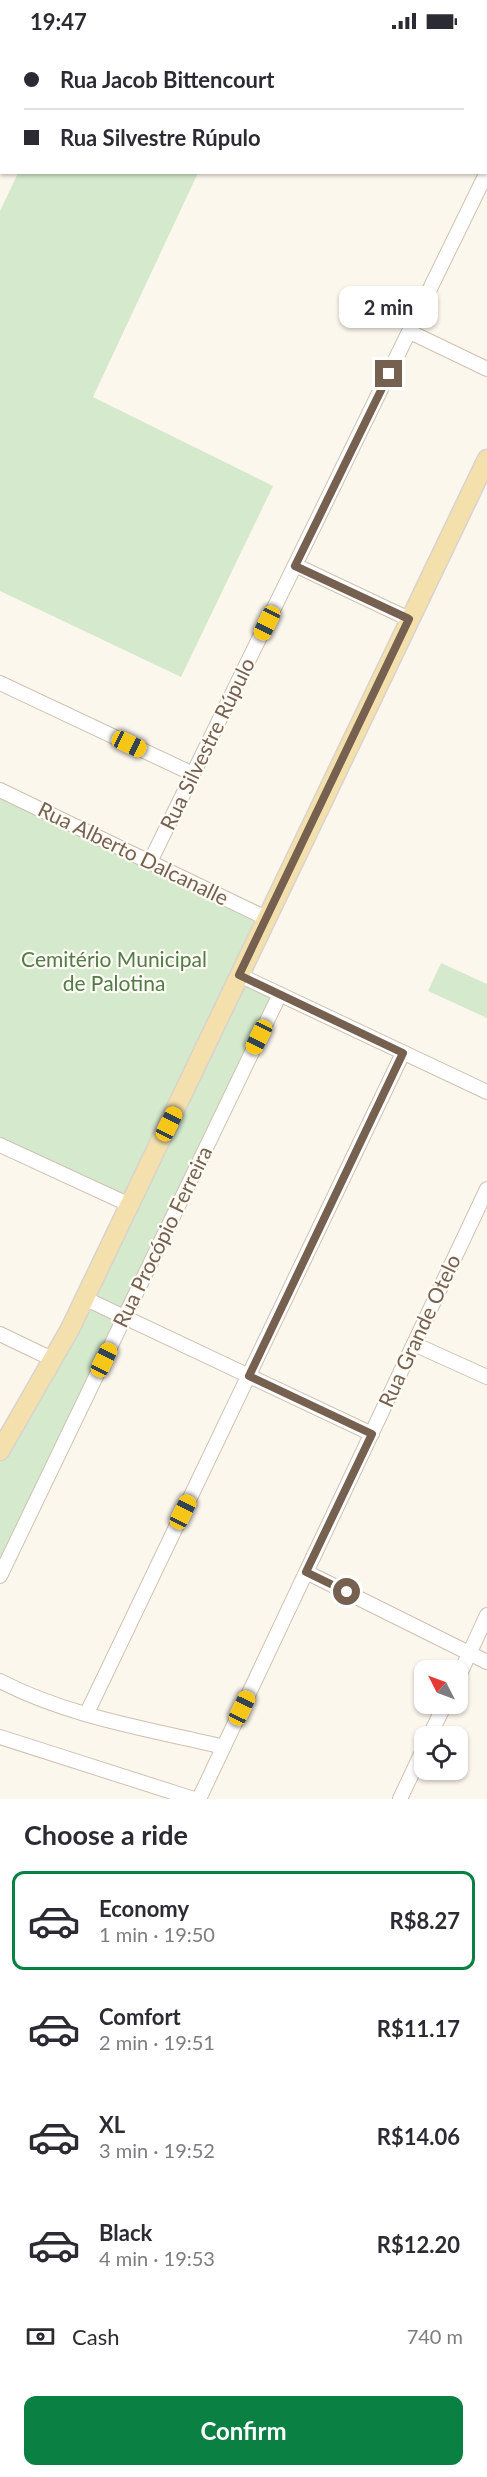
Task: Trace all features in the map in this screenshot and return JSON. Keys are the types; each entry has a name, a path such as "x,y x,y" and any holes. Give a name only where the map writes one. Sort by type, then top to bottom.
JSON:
{"main road":[{"path":"0,1451 52,1359 130,1205 409,619 481,489 487,459"}],"street":[{"name":"Rua Silvestre Rúpulo","path":"150,862 486,174"},
{"path":"410,332 487,369"},
{"path":"295,566 409,619"},
{"path":"0,683 193,774"},
{"name":"Rua Alberto Dalcanalle","path":"0,790 266,918"},
{"path":"239,975 487,1092"},
{"name":"Rua Procópio Ferreira","path":"0,1576 280,994"},
{"path":"87,1713 403,1053"},
{"path":"0,1144 130,1205"},
{"name":"Rua Grande Otelo","path":"199,1799 487,1189"},
{"path":"84,1298 372,1434"},
{"path":"0,1334 52,1359"},
{"path":"414,1344 487,1377"},
{"path":"306,1572 487,1662"},
{"path":"466,1660 487,1615"},
{"path":"0,1681 52,1703 224,1747"},
{"path":"0,1737 194,1799"},
{"path":"400,1799 414,1769"}],"green space":[{"path":"18,174 198,174 93,397 273,486 181,677 0,591 0,211"},
{"name":"Cemitério Municipal de Palotina","path":"0,790 266,918 239,975 280,994 0,1576 0,1451 130,1205 0,1145"},
{"path":"441,963 487,984 487,1018 428,991"}],"route":[{"path":"347,1592 306,1572 372,1434 249,1376 403,1053 239,975 409,619 295,566 389,374"}]}
